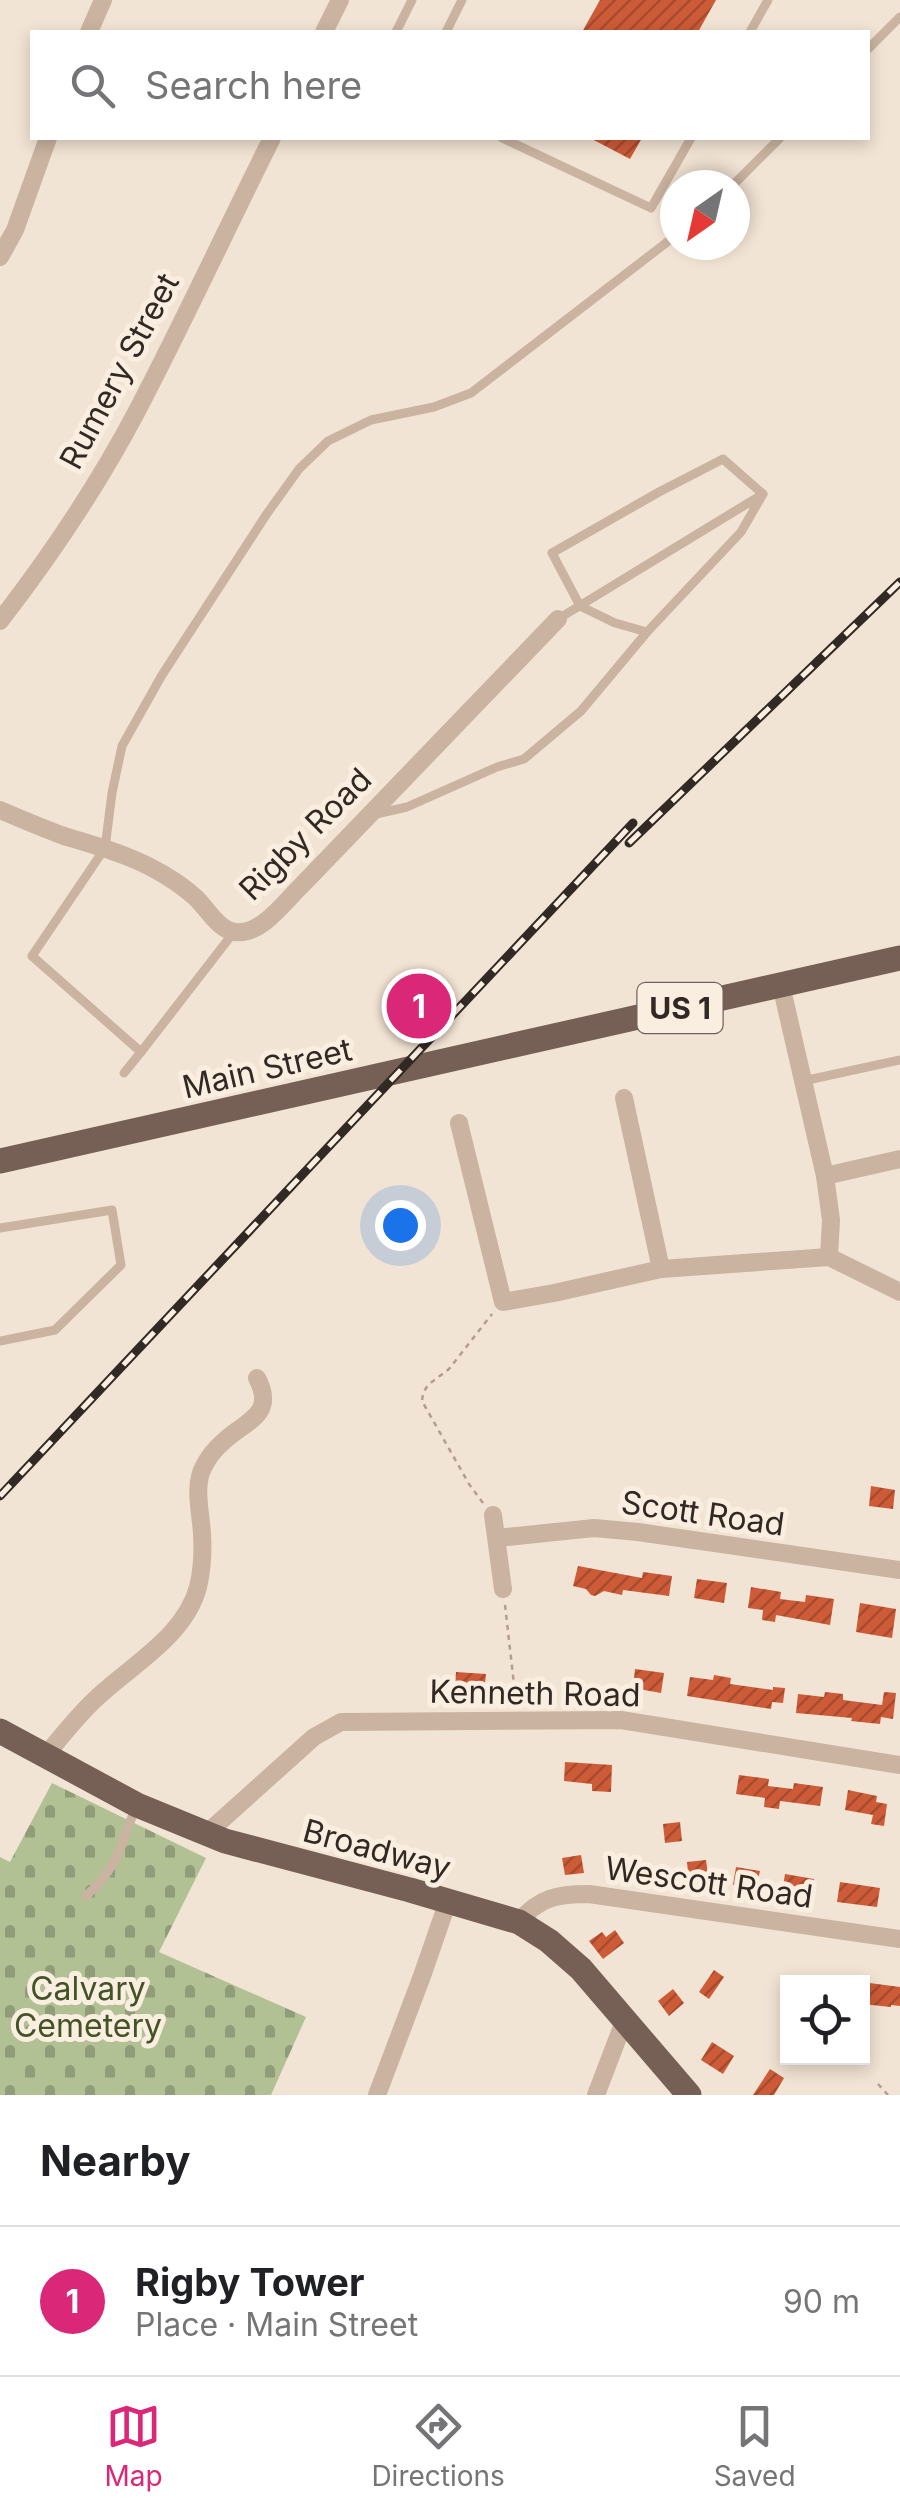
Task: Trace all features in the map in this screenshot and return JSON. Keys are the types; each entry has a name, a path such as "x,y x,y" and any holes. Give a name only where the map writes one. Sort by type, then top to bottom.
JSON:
{"main road":[{"name":"Main Street","path":"0,1161 900,958"},
{"name":"Broadway","path":"0,1731 137,1805 206,1834 519,1922 567,1955 689,2095"}],"street":[{"path":"90,30 103,0"},
{"path":"325,30 340,0"},
{"path":"0,256 15,230 47,140"},
{"name":"Rumery Street","path":"0,621 67,528 127,429 271,140"},
{"name":"Rigby Road","path":"0,810 149,866 173,880 222,926 234,932 248,931 263,922 558,619"},
{"path":"781,985 824,1176 831,1220 830,1257"},
{"path":"624,1098 660,1269"},
{"path":"459,1123 503,1302 660,1269 830,1257 900,1292"},
{"path":"824,1176 900,1159"},
{"path":"45,1756 98,1696 168,1635 190,1607 200,1573 202,1468 224,1440 253,1420 263,1405 264,1390 257,1378"},
{"path":"493,1515 504,1589"},
{"name":"Scott Road","path":"497,1538 594,1528 900,1570"},
{"name":"Kenneth Road","path":"206,1834 314,1737 341,1722 622,1720 900,1765"},
{"name":"Wescott Road","path":"519,1922 539,1903 560,1896 588,1894 900,1939"},
{"path":"377,2095 448,1901"},
{"path":"596,2095 625,2020"}],"lane":[{"path":"397,30 412,0"},
{"path":"447,30 462,0"},
{"path":"751,30 768,0"},
{"path":"870,48 900,17"},
{"path":"506,140 651,208 689,140"},
{"path":"748,170 778,140"},
{"path":"142,1052 32,956 105,848 122,746 162,675 266,515 299,469 328,441 371,420 434,407 471,393 660,248"},
{"path":"648,632 615,623 580,606 552,553 723,459 764,494"},
{"path":"558,619 764,494"},
{"path":"365,816 407,806 524,758 581,711 741,532 764,494"},
{"path":"124,1074 234,932"},
{"path":"803,1081 900,1060"},
{"path":"0,1228 112,1210 121,1264 55,1330 0,1341"},
{"path":"86,1896 114,1865 137,1805"}],"path":[{"path":"493,1515 422,1402 428,1385 449,1369 503,1302"},
{"path":"504,1589 518,1720"},
{"path":"878,2084 888,2095"}],"green space":[{"name":"Calvary Cemetery","path":"52,1783 206,1858 159,1952 306,2017 271,2095 0,2095 0,1857 10,1862"}],"building":[{"path":"600,0 716,0 699,30 583,30"},
{"path":"594,140 641,140 630,159"},
{"path":"419,993 432,1005 419,1020 406,1008"},
{"path":"871,1486 895,1490 893,1509 869,1506"},
{"path":"578,1566 642,1578 643,1572 672,1576 669,1596 623,1590 622,1595 604,1591 591,1595 586,1589 573,1586"},
{"path":"697,1579 727,1583 724,1603 694,1598"},
{"path":"751,1587 781,1592 780,1599 805,1602 806,1595 834,1599 830,1625 776,1615 775,1622 762,1620 763,1610 748,1608"},
{"path":"860,1603 896,1609 892,1638 856,1632"},
{"path":"635,1669 664,1673 661,1693 633,1688"},
{"path":"456,1672 486,1674 484,1692 455,1690"},
{"path":"714,1675 731,1678 730,1684 785,1688 783,1703 772,1702 771,1709 687,1696 690,1677 713,1680"},
{"path":"825,1692 843,1694 843,1700 882,1705 884,1692 896,1693 893,1719 881,1717 880,1724 796,1713 798,1694 824,1697"},
{"path":"565,1762 612,1765 611,1792 592,1791 592,1784 564,1781"},
{"path":"739,1775 769,1779 768,1786 793,1789 794,1783 823,1787 820,1806 780,1801 779,1809 764,1807 765,1798 736,1794"},
{"path":"848,1790 877,1796 876,1802 887,1804 884,1826 871,1824 873,1815 845,1810"},
{"path":"680,1822 682,1841 665,1843 663,1824"},
{"path":"581,1855 584,1873 565,1875 562,1858"},
{"path":"706,1860 710,1890 690,1893 687,1862"},
{"path":"736,1867 760,1871 756,1889 733,1885"},
{"path":"785,1874 814,1879 811,1897 782,1893"},
{"path":"840,1882 880,1888 877,1907 837,1902"},
{"path":"615,1930 624,1943 603,1959 589,1941 602,1932 606,1937"},
{"path":"714,1970 724,1977 709,1999 699,1992"},
{"path":"870,1983 900,1987 900,2006 870,2005"},
{"path":"673,1989 684,2003 669,2016 658,2001"},
{"path":"712,2042 734,2056 723,2074 701,2060"},
{"path":"770,2069 784,2078 774,2095 753,2095"}],"railway":[{"path":"629,843 900,582"},
{"path":"0,1496 633,823"}],"place":[{"name":"Rigby Tower","path":"419,1006"}]}
